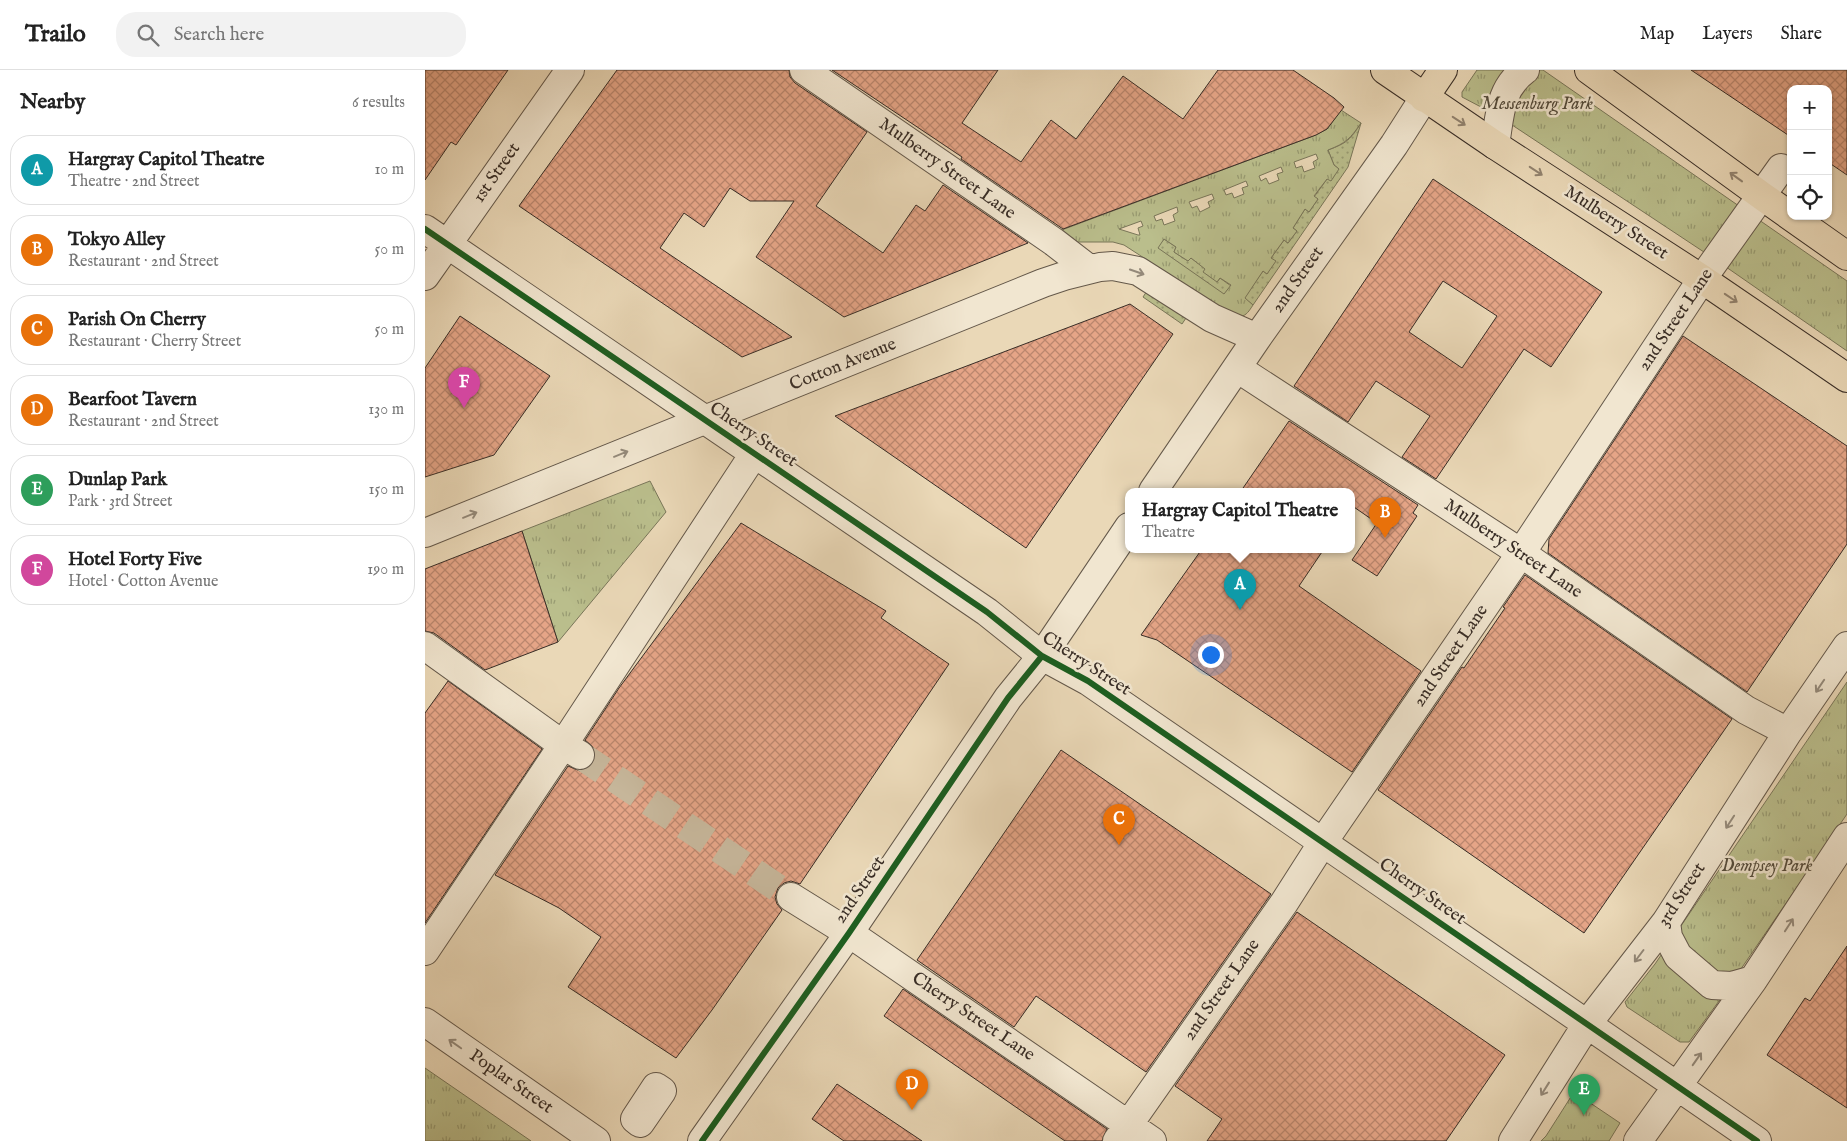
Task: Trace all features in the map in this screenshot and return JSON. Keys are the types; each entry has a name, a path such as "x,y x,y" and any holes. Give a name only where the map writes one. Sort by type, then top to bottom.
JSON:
{"main road":[{"name":"Mulberry Street","path":"1385,70 1495,145 1702,279 1847,378"},
{"name":"2nd Street","path":"1424,98 1443,70"},
{"path":"1589,70 1761,196 1847,256"}],"street":[{"name":"1st Street","path":"425,276 570,70"},
{"name":"Mulberry Street Lane","path":"804,70 1054,242 1089,269"},
{"path":"1495,145 1503,98 1515,77 1525,70"},
{"name":"2nd Street","path":"1155,488 1257,338 1394,145 1424,98"},
{"name":"2nd Street Lane","path":"1122,1132 1284,903 1323,842 1521,553 1702,279 1781,168"},
{"name":"Cherry Street","path":"425,229 987,612 1042,656 1088,681 1757,1141"},
{"name":"Cotton Avenue","path":"425,533 1043,283 1089,269 1113,266 1138,271 1212,318 1257,338"},
{"name":"Mulberry Street Lane","path":"1237,368 1521,553 1746,710 1788,732"},
{"path":"425,951 572,750 754,454"},
{"name":"2nd Street","path":"702,1141 849,933 1008,698 1042,656 1125,533"},
{"path":"425,646 572,750"},
{"name":"3rd Street","path":"1513,1141 1587,1024 1666,922 1788,732 1847,646"},
{"path":"1638,1141 1753,980 1847,837"},
{"name":"Cherry Street Lane","path":"791,897 849,933 1122,1132 1152,1141"},
{"path":"1666,922 1668,936 1678,956 1712,985 1732,986 1753,980"},
{"name":"Poplar Street","path":"425,1022 596,1141"}],"green space":[{"name":"Messenburg Park","path":"1477,70 1543,70 1847,281 1847,351 1716,260 1500,117 1462,97 1462,92"},
{"path":"1341,110 1361,123 1347,140 1328,150 1334,165 1339,169 1331,181 1327,179 1314,196 1318,199 1309,212 1305,209 1293,228 1297,231 1288,243 1284,240 1271,258 1276,261 1267,274 1263,271 1245,298 1253,305 1248,312 1240,317 1215,304 1124,245 1113,242 1073,242 1051,234 1316,135 1327,129","holes":["1316,154 1318,159 1313,162 1315,168 1304,172 1302,166 1296,168 1294,162","1281,167 1283,172 1277,174 1279,180 1269,184 1266,178 1261,181 1259,176","1246,181 1248,186 1242,188 1244,194 1234,198 1232,193 1226,195 1224,190","1212,194 1214,199 1208,202 1210,207 1200,212 1197,206 1192,208 1189,202","1177,207 1178,212 1173,215 1175,221 1164,225 1162,219 1156,221 1154,216","1141,221 1143,226 1138,228 1140,235 1119,229","1164,239 1176,247 1174,252 1188,261 1191,258 1205,269 1203,272 1217,282 1220,278 1231,285 1224,294 1158,248"]},
{"path":"1361,123 1348,167 1253,305 1244,298 1263,271 1267,274 1271,258 1284,240 1288,243 1297,231 1293,228 1305,209 1309,212 1318,199 1314,197 1327,179 1339,169 1334,165 1328,150 1348,140"},
{"path":"1164,239 1176,247 1174,252 1188,261 1191,258 1206,269 1204,272 1218,281 1220,278 1231,286 1224,295 1157,248"},
{"path":"1149,288 1188,315 1182,324 1143,297"},
{"path":"650,481 666,512 558,642 522,531"},
{"name":"Dempsey Park","path":"1847,682 1847,814 1689,1042 1680,1042 1627,1007 1625,1002 1655,964"},
{"path":"425,1068 531,1141 425,1141"},
{"path":"1574,1092 1620,1123 1609,1141 1541,1141"}],"building":[{"path":"425,70 508,70 456,145 451,142 425,180"},
{"path":"617,70 789,70 790,77 795,83 867,132 816,206 883,253 916,205 925,211 943,185 1028,243 844,317 756,257 794,201 750,201 730,188 704,227 684,213 660,248 792,337 742,357 519,206"},
{"path":"832,70 998,70 962,123 1021,162 1051,120 1076,139 1123,76 1183,119 1218,70 1293,70 1344,107 1327,129 1316,135 1063,229 961,159 962,157"},
{"path":"1691,70 1847,70 1847,175 1832,165 1832,85 1787,85 1787,134"},
{"path":"1433,179 1602,292 1551,367 1524,349 1436,479 1402,457 1430,416 1376,381 1348,422 1294,386","holes":["1443,281 1497,316 1462,368 1409,332"]},
{"path":"1130,304 1173,334 1026,548 835,416"},
{"path":"460,316 550,376 494,455 425,477 425,368"},
{"path":"1683,336 1847,446 1847,544 1747,692 1548,553 1549,539"},
{"path":"1289,421 1418,505 1413,513 1417,516 1377,576 1352,560 1377,523 1355,508 1355,488 1243,488"},
{"path":"741,523 886,611 881,618 949,664 800,884 791,881 784,883 778,888 775,897 777,904 782,910 676,1058 568,987 601,937 559,908 495,875 568,766 580,771 587,769 593,763 596,756 594,748 585,740 619,688"},
{"path":"522,531 558,642 485,670 434,633 425,631 425,569"},
{"path":"1199,553 1321,553 1299,586 1421,671 1352,772 1157,640 1141,635"},
{"path":"1525,575 1732,719 1584,933 1378,790 1462,667 1464,668"},
{"path":"448,681 542,749 425,923 425,713"},
{"path":"1061,750 1271,894 1146,1072 1036,996 1014,1027 917,960"},
{"path":"1297,912 1505,1055 1446,1141 1207,1141 1222,1119 1175,1086"},
{"path":"1847,946 1847,1108 1767,1055 1805,998 1810,1001"},
{"path":"903,989 1107,1129 1102,1141 1065,1141 884,1016"},
{"path":"837,1084 922,1141 844,1141 812,1119"}],"tunnel":[{"path":"580,755 791,897"}],"cycle path":[{"path":"425,229 987,612 1042,656 1088,681 1757,1141"},
{"path":"702,1141 849,933 1008,698 1042,656"}],"place":[{"name":"Hotel Forty Five","path":"464,408"},
{"name":"Tokyo Alley","path":"1385,538"},
{"name":"Hargray Capitol Theatre","path":"1240,610"},
{"name":"Parish On Cherry","path":"1119,845"},
{"name":"Bearfoot Tavern","path":"912,1110"},
{"name":"Dunlap Park","path":"1584,1115"}]}
